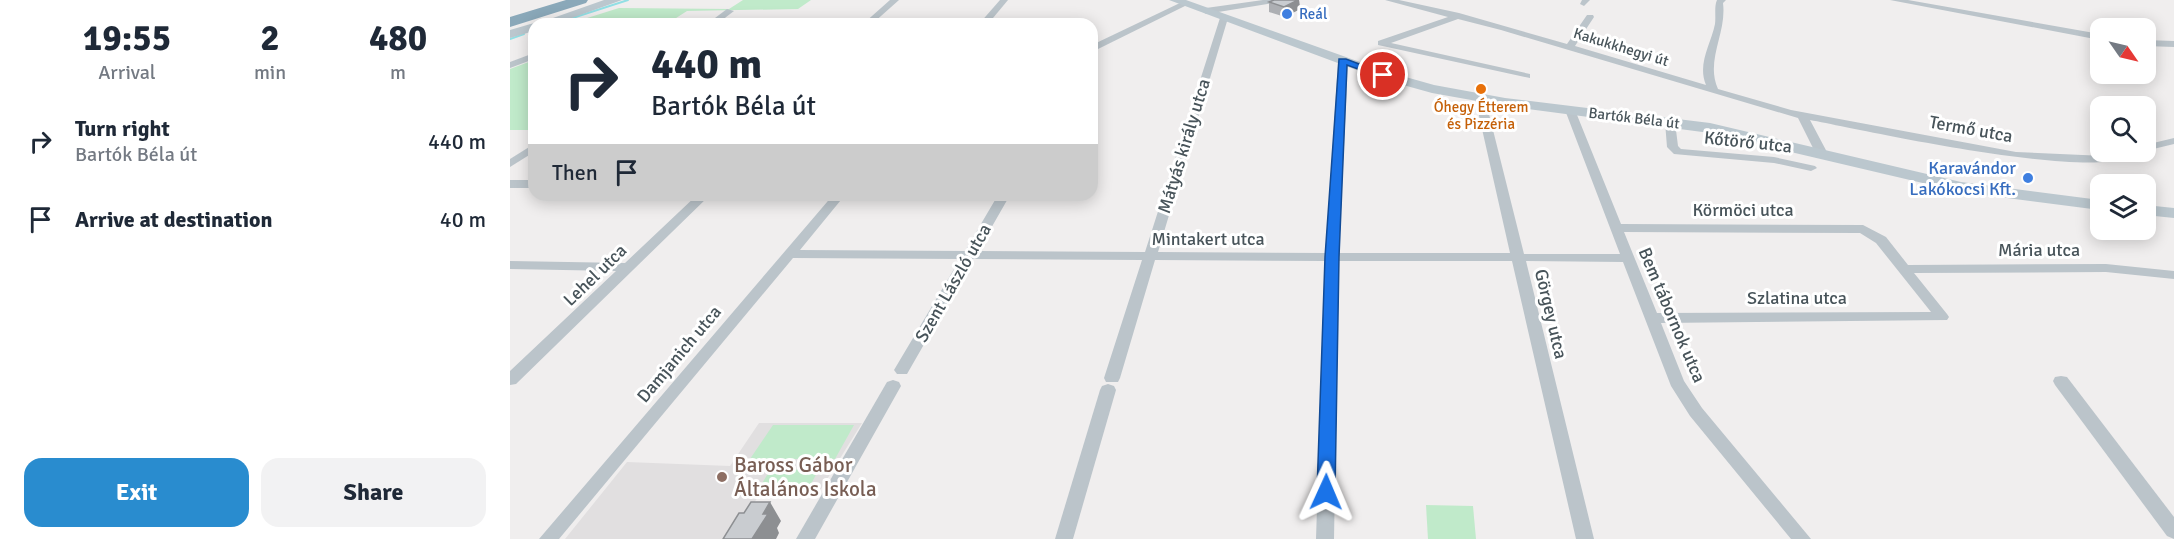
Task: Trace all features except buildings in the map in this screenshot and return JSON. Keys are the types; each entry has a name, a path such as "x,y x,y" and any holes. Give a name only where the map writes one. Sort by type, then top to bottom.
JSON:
{"highway":[{"path":"510,14 556,0"},
{"path":"544,18 580,0"}],"street":[{"path":"560,18 616,0"},
{"path":"874,18 895,0"},
{"path":"988,18 1004,0"},
{"path":"1206,11 1280,0"},
{"name":"Kakukkhegyi út","path":"1389,0 1459,16 1764,107 1802,116"},
{"path":"1714,91 1707,81 1709,62 1722,16 1719,3 1722,0"},
{"path":"1894,0 2090,35"},
{"path":"1098,46 1180,2"},
{"name":"Bartók Béla út","path":"1180,2 1414,84 1480,98 1670,122 1730,132 1961,187 2090,204"},
{"path":"719,18 730,10"},
{"path":"1459,16 1381,43 1527,76"},
{"path":"1569,47 1590,17"},
{"name":"Mátyás király utca","path":"1064,539 1224,18"},
{"path":"2156,43 2174,44"},
{"path":"510,65 528,58"},
{"path":"1325,539 1332,257 1343,61"},
{"name":"Görgey utca","path":"1480,98 1585,539"},
{"name":"Bem tábornok utca","path":"1570,110 1627,258 1684,395 1802,539"},
{"path":"1802,116 1822,154"},
{"name":"Termő utca","path":"1802,116 2024,155 2090,158"},
{"name":"Kőtörő utca","path":"1670,122 1673,147 1678,152 1774,160 1811,168"},
{"path":"2156,145 2174,141"},
{"path":"510,164 528,151"},
{"path":"510,184 528,184"},
{"name":"Lehel utca","path":"510,380 698,201"},
{"name":"Damjanich utca","path":"548,539 834,201"},
{"name":"Szent László utca","path":"902,370 1001,201"},
{"path":"2156,211 2174,213"},
{"name":"Körmöci utca","path":"1616,228 1856,228 1870,231 1881,240 1904,268"},
{"name":"Mintakert utca","path":"789,254 1627,258"},
{"path":"510,265 629,267"},
{"name":"Mária utca","path":"1904,268 2106,268 2174,275"},
{"name":"Szlatina utca","path":"1652,318 1942,317 1904,268"},
{"path":"2061,381 2174,531"},
{"path":"805,539 893,386"}],"shaded area":[{"name":"Baross Gábor Általános Iskola","path":"759,423 862,423 821,489 763,489 731,539 565,539 627,462 730,466"}],"green space":[{"path":"743,0 811,0 798,9 687,11 676,18 587,18 619,8 729,9"},
{"path":"528,62 528,130 510,130 510,69"},
{"path":"773,425 854,425 835,459 750,459"},
{"path":"819,469 810,486 760,487 770,470"},
{"path":"1426,505 1473,506 1476,539 1428,539"}],"waterway":[{"path":"572,18 628,0"},
{"path":"510,39 524,34"}],"place":[{"name":"Reál","path":"1287,14"},
{"name":"Óhegy Étterem és Pizzéria","path":"1481,89"},
{"name":"Karavándor Lakókocsi Kft.","path":"2028,178"},
{"name":"Baross Gábor Általános Iskola","path":"722,477"}],"route":[{"path":"1326,492 1332,257 1343,61 1383,75"}]}
